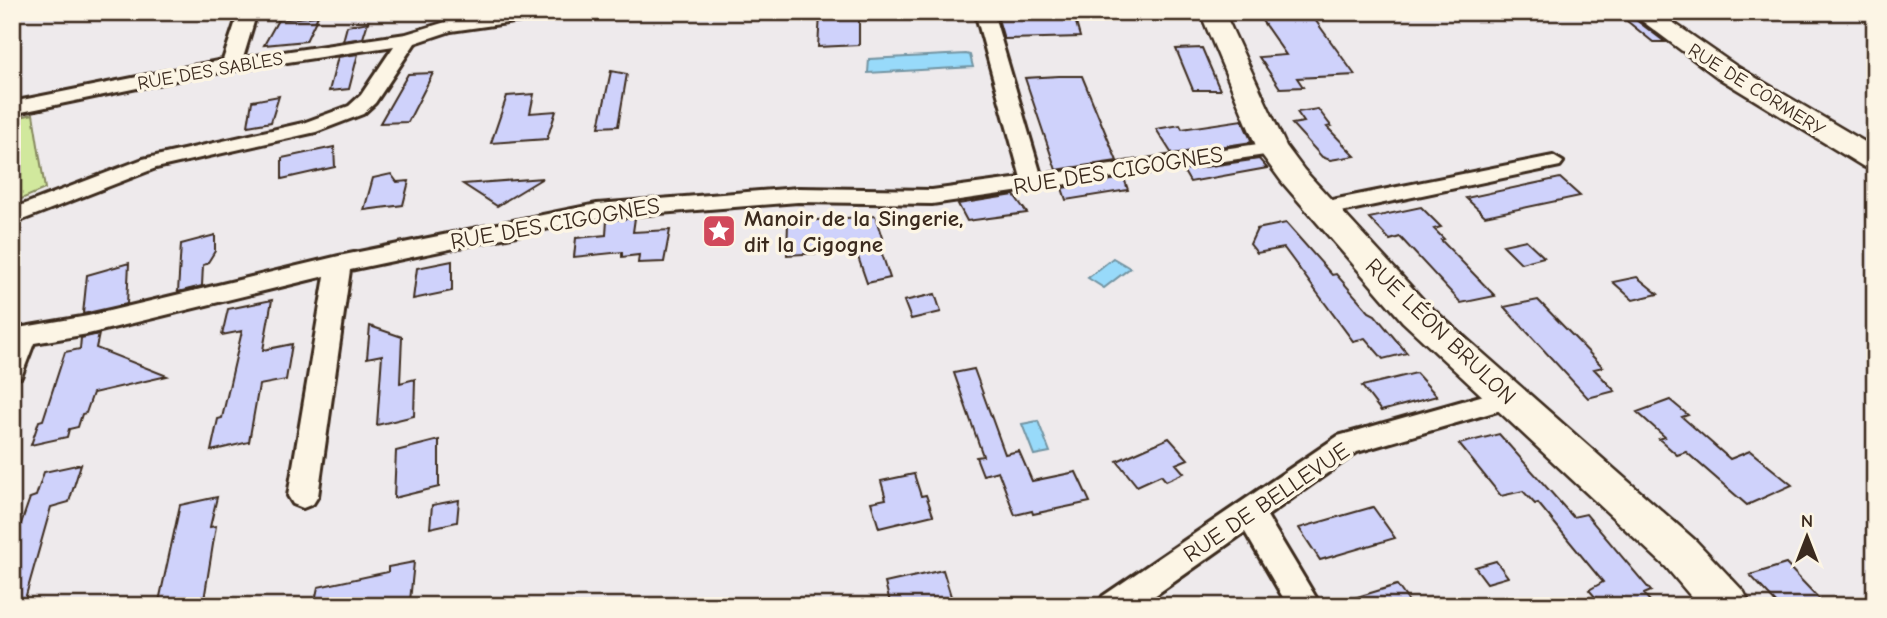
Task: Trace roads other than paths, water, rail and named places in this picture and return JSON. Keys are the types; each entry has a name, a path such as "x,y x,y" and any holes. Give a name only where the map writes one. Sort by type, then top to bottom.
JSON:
{"street":[{"path":"231,65 248,12"},
{"name":"RUE DES SABLES","path":"12,108 231,65 408,38 451,19 549,12"},
{"path":"984,12 1033,183"},
{"name":"RUE LÉON BRULON","path":"1212,12 1272,148 1322,209 1415,313 1682,554 1728,606"},
{"name":"RUE DE CORMERY","path":"1642,12 1684,44 1756,91 1875,161"},
{"path":"12,217 85,186 150,163 309,128 356,110 368,99 408,38"},
{"name":"RUE DES CIGOGNES","path":"18,337 88,325 339,264 597,211 798,195 932,197 1272,148"},
{"path":"1322,209 1553,162"},
{"path":"303,496 339,264"},
{"path":"12,370 18,337"},
{"name":"RUE DE BELLEVUE","path":"1114,606 1348,444 1509,398"},
{"path":"1249,512 1305,606"}],"water":[{"path":"970,55 973,67 868,73 869,59"},
{"path":"1113,258 1130,268 1104,288 1088,278"},
{"path":"1038,421 1050,452 1034,455 1022,424"}],"place":[{"name":"Manoir de la Singerie, dit la Cigogne","path":"719,231"}]}
